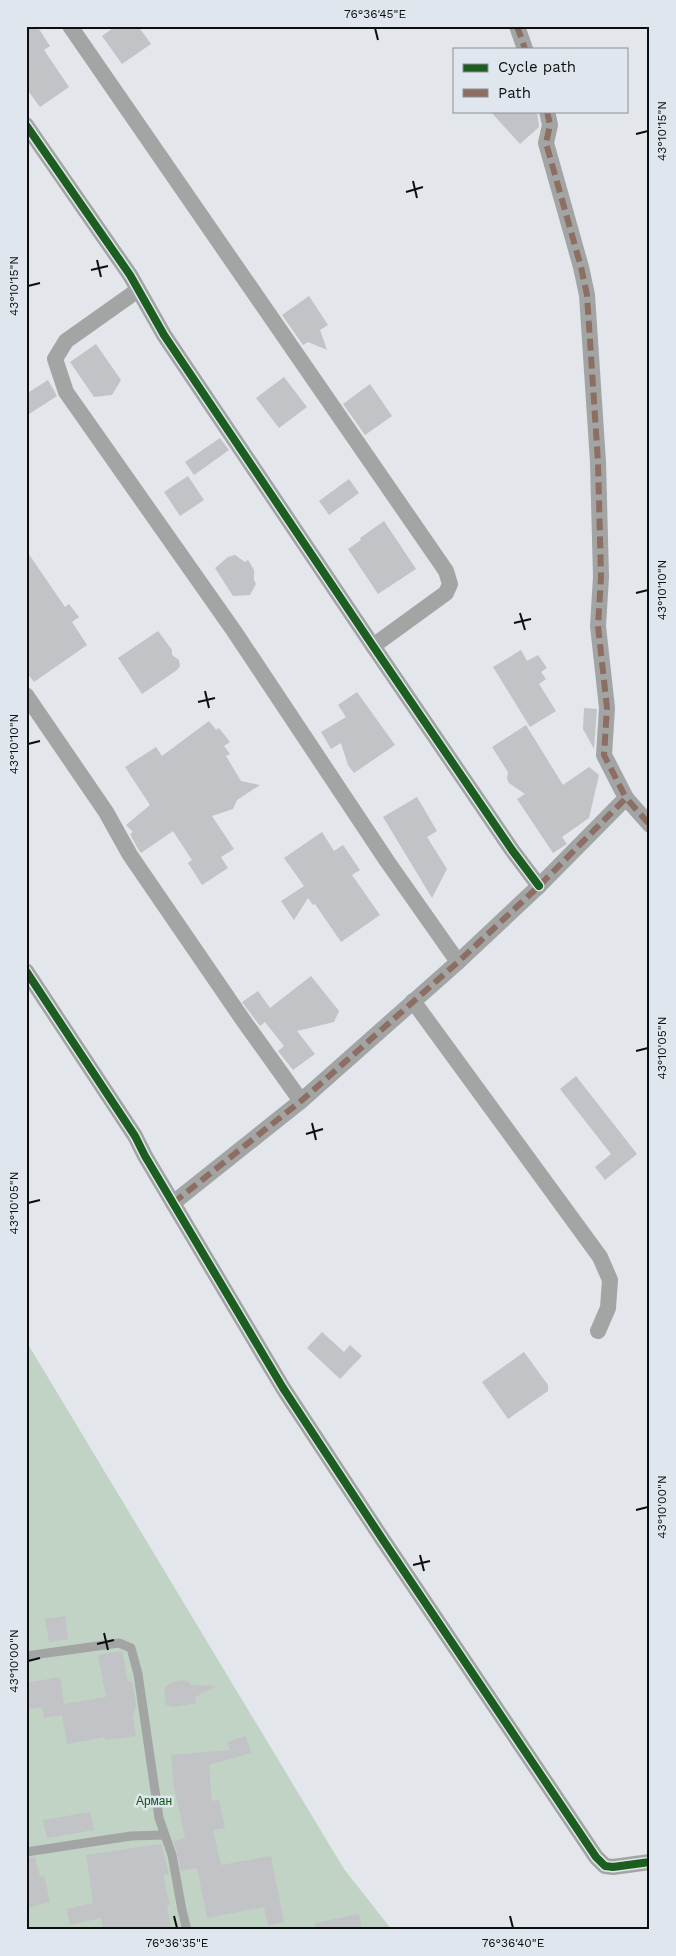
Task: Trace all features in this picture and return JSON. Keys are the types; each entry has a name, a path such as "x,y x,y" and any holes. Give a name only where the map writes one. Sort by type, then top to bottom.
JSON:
{"street":[{"path":"70,26 446,571 450,584 446,592 373,646"},
{"path":"517,26 525,48"},
{"path":"547,112 550,124 546,143 587,295 598,462 601,578 598,626 607,708 604,755 626,798 650,825"},
{"path":"26,125 138,290 164,335 373,646 506,842 539,886"},
{"path":"138,290 66,341 55,359 66,392 234,631 387,861 458,962"},
{"path":"26,695 106,812 130,855 301,1101"},
{"path":"173,1203 301,1101 458,962 539,886 626,798"},
{"path":"26,971 115,1104 283,1388 382,1540 596,1857 605,1866 613,1867 650,1862"},
{"path":"413,1001 600,1257 610,1280 608,1308 598,1331"}],"lane":[{"path":"26,1656 119,1643 131,1648 138,1674 159,1818 172,1855 187,1930"},
{"path":"26,1852 131,1836 164,1835"}],"green space":[{"name":"Арман","path":"26,1341 344,1869 392,1930 26,1930"}],"building":[{"path":"26,26 37,26 50,46 44,50 69,87 40,107 26,88"},
{"path":"116,26 138,26 151,44 122,64 102,36"},
{"path":"491,112 537,112 539,127 520,144"},
{"path":"309,296 328,325 320,330 327,350 308,342 303,345 282,315"},
{"path":"96,344 121,380 112,395 94,397 70,362"},
{"path":"284,377 307,407 279,428 256,398"},
{"path":"48,380 57,396 26,416 26,394"},
{"path":"370,384 392,416 365,435 343,404"},
{"path":"220,438 229,450 194,475 185,462"},
{"path":"188,476 204,500 180,516 164,492"},
{"path":"349,479 359,493 329,515 319,501"},
{"path":"384,521 416,569 378,594 348,549"},
{"path":"26,550 65,607 69,604 79,617 72,622 87,645 34,682 26,672"},
{"path":"235,555 245,562 248,560 254,570 256,584 250,595 233,596 215,568 228,557"},
{"path":"158,631 172,650 172,655 179,660 180,666 142,694 118,658"},
{"path":"521,650 527,661 538,655 547,668 541,672 546,679 539,684 556,711 530,727 493,667"},
{"path":"357,692 395,745 354,773 348,765 341,743 331,749 321,732 346,717 338,705"},
{"path":"584,708 597,709 594,749 583,729"},
{"path":"209,721 216,730 219,728 230,742 224,746 230,754 226,756 241,781 260,785 237,800 233,809 212,816 234,849 221,857 228,868 202,885 188,863 192,860 173,831 141,853 138,849 130,834 133,832 126,825 150,805 125,767 156,747 162,756"},
{"path":"526,725 563,785 589,767 599,775 589,818 562,837 567,844 553,853 517,799 525,794 509,783 507,779 508,772 492,747"},
{"path":"417,797 437,831 427,837 447,869 432,898 383,817"},
{"path":"322,832 334,851 343,845 360,870 352,875 380,915 341,942 315,904 313,905 308,898 294,920 281,901 304,886 284,858"},
{"path":"311,976 339,1011 334,1022 297,1031 315,1054 293,1070 278,1051 284,1046 265,1022 260,1026 242,1002 258,991 270,1008"},
{"path":"576,1076 637,1154 605,1180 595,1167 611,1154 560,1089"},
{"path":"322,1332 344,1352 350,1345 362,1356 340,1379 307,1348"},
{"path":"524,1352 548,1385 548,1391 508,1419 482,1382"},
{"path":"65,1616 68,1639 49,1642 45,1619"},
{"path":"122,1651 128,1681 132,1681 134,1692 136,1705 133,1718 136,1736 105,1740 105,1737 67,1744 62,1715 44,1718 42,1707 29,1709 26,1683 60,1677 64,1704 106,1697 98,1655"},
{"path":"181,1680 188,1681 191,1685 217,1686 195,1697 196,1703 174,1707 166,1705 164,1688 170,1683"},
{"path":"246,1736 251,1753 209,1765 212,1801 219,1800 225,1828 213,1830 221,1865 271,1856 284,1922 268,1926 264,1907 207,1918 197,1868 181,1871 174,1841 185,1838 174,1787 171,1755 230,1750 227,1742"},
{"path":"90,1812 94,1830 47,1838 43,1820"},
{"path":"161,1844 169,1874 163,1875 170,1905 167,1905 171,1930 103,1930 101,1918 70,1925 67,1909 93,1903 86,1855"},
{"path":"35,1857 40,1877 44,1876 50,1902 26,1908 26,1858"},
{"path":"359,1914 362,1930 316,1930 315,1923"}],"marked path":[{"path":"517,26 525,48"},
{"path":"547,112 550,125 546,143 587,295 598,462 601,577 598,626 607,708 604,755 626,798"},
{"path":"173,1203 301,1101 458,962 539,886 626,798 650,825"}],"cycle path":[{"path":"26,125 130,275 164,335 373,646 512,850 539,886"},
{"path":"26,971 135,1136 145,1156 283,1388 596,1857 605,1866 613,1867 650,1862"}]}
